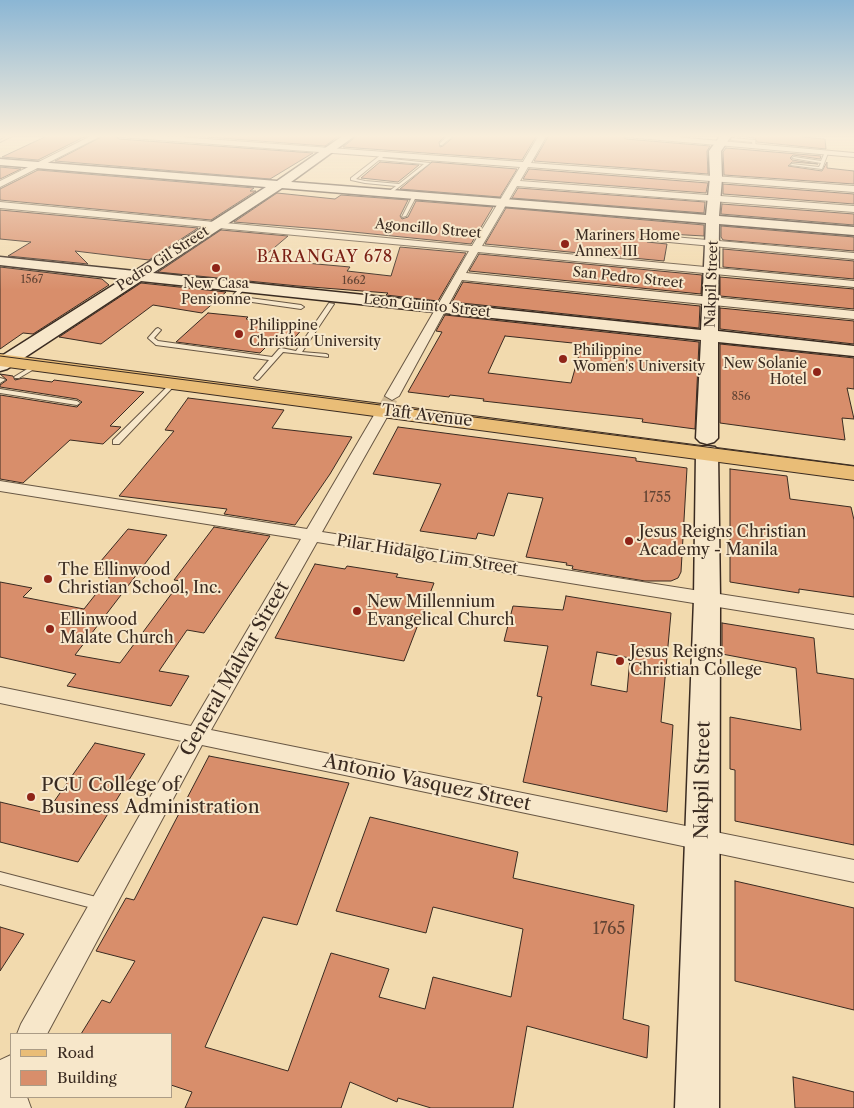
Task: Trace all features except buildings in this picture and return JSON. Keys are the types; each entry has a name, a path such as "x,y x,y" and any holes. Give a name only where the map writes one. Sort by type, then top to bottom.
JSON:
{"main road":[{"name":"Taft Avenue","path":"3,367 30,357 257,378 388,403"},
{"name":"Taft Avenue","path":"30,357 174,383 388,403 707,445 854,473"},
{"name":"Taft Avenue","path":"707,445 854,455"}],"street":[{"name":"Pedro Gil Street","path":"30,357 136,276 276,187"},
{"path":"354,187 395,189 415,195 854,231"},
{"name":"General Malvar Street","path":"32,1033 197,736 388,403 440,308 513,187"},
{"path":"564,187 854,209"},
{"name":"Nakpil Street","path":"697,1108 707,599 707,445 715,187"},
{"path":"825,187 854,189"},
{"name":"Agoncillo Street","path":"0,205 854,284"},
{"path":"651,238 854,256"},
{"name":"Leon Guinto Street","path":"0,261 854,351"},
{"name":"San Pedro Street","path":"460,276 854,315"},
{"name":"Pilar Hidalgo Lim Street","path":"0,486 854,622"},
{"name":"Antonio Vasquez Street","path":"0,695 854,871"},
{"path":"0,1091 10,1072"},
{"path":"0,1103 16,1108"}],"lane":[{"path":"385,187 395,189 398,187"},
{"path":"404,216 415,195"},
{"path":"243,287 235,296 240,299 301,307"},
{"path":"298,353 331,304"},
{"path":"158,330 151,338 156,342 273,359"},
{"path":"257,378 281,350 326,356"},
{"path":"116,442 174,383"},
{"path":"0,391 77,403"},
{"path":"0,878 62,896 103,904"}],"tunnel":[{"path":"384,410 392,396"}],"tram line":[{"path":"0,356 854,466"}],"place":[{"name":"Mariners Home Annex III","path":"565,244"},
{"name":"New Casa Pensionne","path":"216,268"},
{"name":"Philippine Christian University","path":"239,334"},
{"name":"Philippine Women's University","path":"563,359"},
{"name":"New Solanie Hotel","path":"817,372"},
{"name":"Jesus Reigns Christian Academy - Manila","path":"629,541"},
{"name":"The Ellinwood Christian School, Inc.","path":"48,579"},
{"name":"New Millennium Evangelical Church","path":"357,611"},
{"name":"Ellinwood Malate Church","path":"50,629"},
{"name":"Jesus Reigns Christian College","path":"620,661"},
{"name":"PCU College of Business Administration","path":"31,797"}],"district":[{"name":"BARANGAY 678","path":"325,257"}]}
